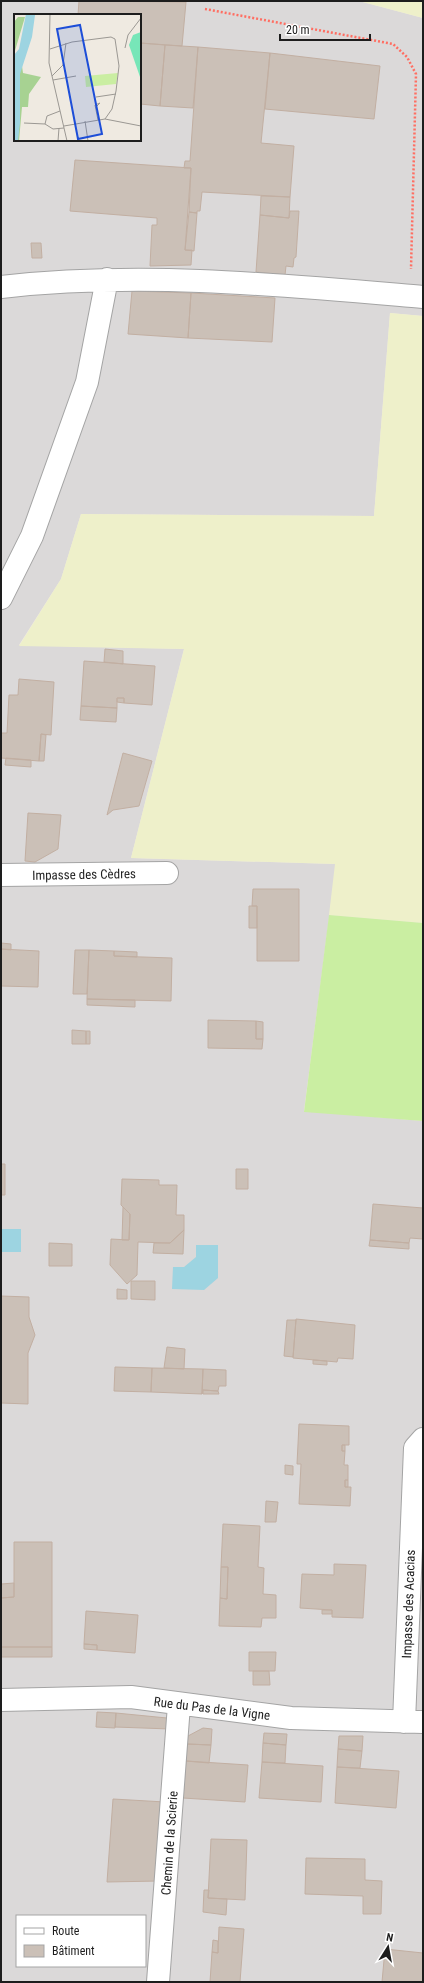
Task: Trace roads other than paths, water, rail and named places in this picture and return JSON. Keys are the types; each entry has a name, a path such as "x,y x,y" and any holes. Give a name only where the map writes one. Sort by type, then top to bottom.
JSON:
{"street":[{"path":"1,598 32,536 88,382 107,279"},
{"path":"1,287 107,279 216,281 322,287 417,297"},
{"name":"Impasse des Cèdres","path":"1,875 167,873"},
{"name":"Impasse des Acacias","path":"413,1722 418,1486 415,1448 423,1439"},
{"name":"Rue du Pas de la Vigne","path":"1,1700 131,1697 179,1705 291,1718 413,1722"},
{"name":"Chemin de la Scierie","path":"158,1982 179,1705"}],"water":[{"path":"1,1229 21,1229 21,1252 1,1252"},
{"path":"196,1245 218,1245 218,1278 204,1290 172,1289 173,1267 184,1267 196,1257"}]}
